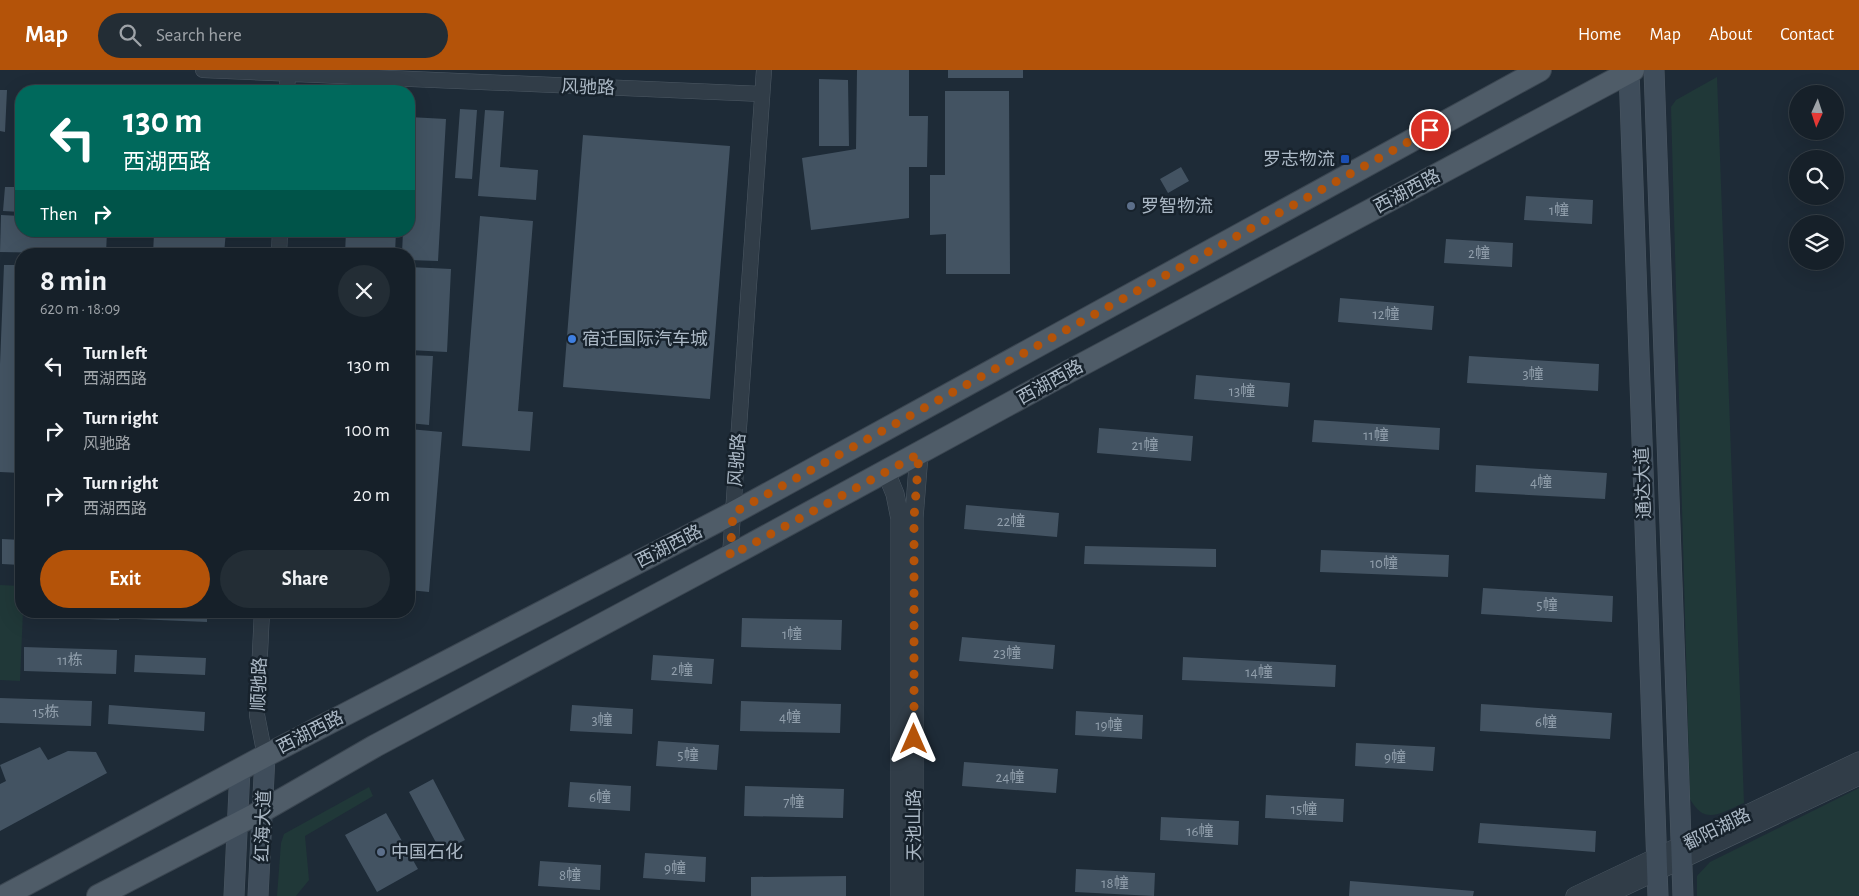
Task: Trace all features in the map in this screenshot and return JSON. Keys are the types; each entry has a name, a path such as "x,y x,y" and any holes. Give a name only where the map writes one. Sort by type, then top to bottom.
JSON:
{"main road":[{"name":"西湖西路","path":"4,896 240,769 733,513 1540,70"},
{"name":"通达大道","path":"1654,70 1683,896"},
{"name":"西湖西路","path":"98,896 264,810 375,746 886,472 1066,372 1630,71"},
{"name":"通达大道","path":"1630,71 1658,896"},
{"name":"红海大道","path":"258,896 264,810 265,756"},
{"name":"红海大道","path":"234,896 239,822 240,769"}],"street":[{"name":"风驰路","path":"204,70 288,72 762,94"},
{"name":"风驰路","path":"730,556 764,70"},
{"path":"287,85 288,72"},
{"name":"天池山路","path":"914,896 914,518 919,454"},
{"name":"天池山路","path":"886,472 895,494 900,519 900,896"},
{"name":"顺驰路","path":"262,618 257,715 265,756"},
{"name":"鄱阳湖路","path":"1681,854 1859,761"},
{"name":"鄱阳湖路","path":"1574,896 1656,865 1859,776"},
{"name":"鄱阳湖路","path":"1604,896 1656,865"}],"green space":[{"path":"1717,77 1744,803 1714,815 1707,815 1701,812 1690,799 1671,107 1676,100"},
{"path":"0,585 15,586 15,618 23,618 20,681 0,680"},
{"path":"369,787 373,796 305,836 309,880 296,896 277,896 281,843 284,834"},
{"path":"1859,788 1859,896 1697,896 1697,876 1710,862"}],"building":[{"path":"857,70 909,70 909,116 928,116 927,167 909,167 909,218 811,230 802,158 856,149"},
{"path":"948,70 1023,70 1023,78 948,78"},
{"path":"819,79 848,80 849,146 819,146"},
{"path":"0,90 7,90 5,132 0,131"},
{"path":"945,91 1009,91 1010,274 946,274 946,234 930,235 930,175 945,175"},
{"path":"460,109 477,110 472,179 455,178"},
{"path":"485,110 504,111 500,167 538,170 536,200 478,196"},
{"path":"415,117 446,119 438,261 415,260 415,248 402,248 403,237 415,237"},
{"path":"583,135 730,146 710,399 563,387"},
{"path":"1181,167 1189,181 1168,193 1160,179"},
{"path":"5,187 15,187 15,212 3,211"},
{"path":"1526,196 1593,200 1592,224 1524,220"},
{"path":"1,215 15,216 15,237 107,237 106,248 15,248 15,252 0,252"},
{"path":"480,216 533,221 518,411 533,412 530,451 462,446"},
{"path":"154,237 225,237 225,248 153,248"},
{"path":"346,237 396,237 395,248 345,248"},
{"path":"1446,239 1513,243 1512,267 1444,263"},
{"path":"4,265 15,265 15,473 0,472 0,364"},
{"path":"415,267 451,269 447,352 415,350"},
{"path":"1340,298 1434,306 1432,330 1338,322"},
{"path":"415,355 433,356 429,425 415,424"},
{"path":"1469,356 1599,364 1598,391 1467,383"},
{"path":"1196,375 1290,383 1288,407 1194,399"},
{"path":"1314,420 1440,428 1439,450 1312,442"},
{"path":"1099,428 1193,436 1191,461 1097,453"},
{"path":"415,430 442,432 429,592 415,591"},
{"path":"1476,465 1607,473 1605,499 1475,492"},
{"path":"966,505 1059,513 1057,537 964,529"},
{"path":"2,539 15,540 15,565 2,564"},
{"path":"1085,546 1216,549 1216,567 1084,564"},
{"path":"1321,550 1449,555 1448,577 1320,572"},
{"path":"1483,588 1613,596 1612,622 1481,614"},
{"path":"57,618 119,618 119,620"},
{"path":"207,618 207,622 136,619"},
{"path":"742,618 842,620 841,650 741,647"},
{"path":"962,637 1055,645 1053,669 959,661"},
{"path":"24,647 117,650 116,674 24,671"},
{"path":"135,655 206,658 205,675 134,672"},
{"path":"653,655 714,659 712,684 651,680"},
{"path":"1183,657 1336,665 1335,687 1182,680"},
{"path":"0,698 92,701 91,726 0,723"},
{"path":"741,701 841,704 840,733 740,731"},
{"path":"1481,704 1612,713 1610,739 1480,731"},
{"path":"109,705 205,712 204,731 108,724"},
{"path":"572,705 633,709 632,734 570,731"},
{"path":"1076,711 1143,715 1142,739 1075,735"},
{"path":"658,741 719,745 717,770 656,766"},
{"path":"1356,743 1435,747 1433,771 1355,766"},
{"path":"40,747 48,760 68,751 96,752 107,773 0,831 0,784 6,781 0,765"},
{"path":"964,762 1058,769 1056,793 962,786"},
{"path":"433,779 465,840 441,852 409,792"},
{"path":"570,782 631,786 630,811 568,807"},
{"path":"745,786 844,789 843,818 744,816"},
{"path":"1266,795 1344,799 1343,822 1265,818"},
{"name":"中国石化","path":"386,813 418,869 377,892 345,835"},
{"path":"1161,817 1239,821 1238,845 1160,840"},
{"path":"1480,823 1596,831 1595,852 1478,843"},
{"path":"645,853 706,857 705,882 643,878"},
{"path":"540,861 601,865 600,890 538,886"},
{"path":"1076,869 1155,873 1154,896 1075,892"},
{"path":"846,876 846,896 751,896 751,877"},
{"path":"1350,881 1474,891 1473,896 1349,896"}],"place":[{"name":"罗志物流","path":"1345,159"},
{"name":"罗智物流","path":"1131,206"},
{"name":"宿迁国际汽车城","path":"572,339"},
{"name":"中国石化","path":"381,852"}],"route":[{"path":"914,739 914,518 919,454 730,556 733,513 1430,130"}]}
